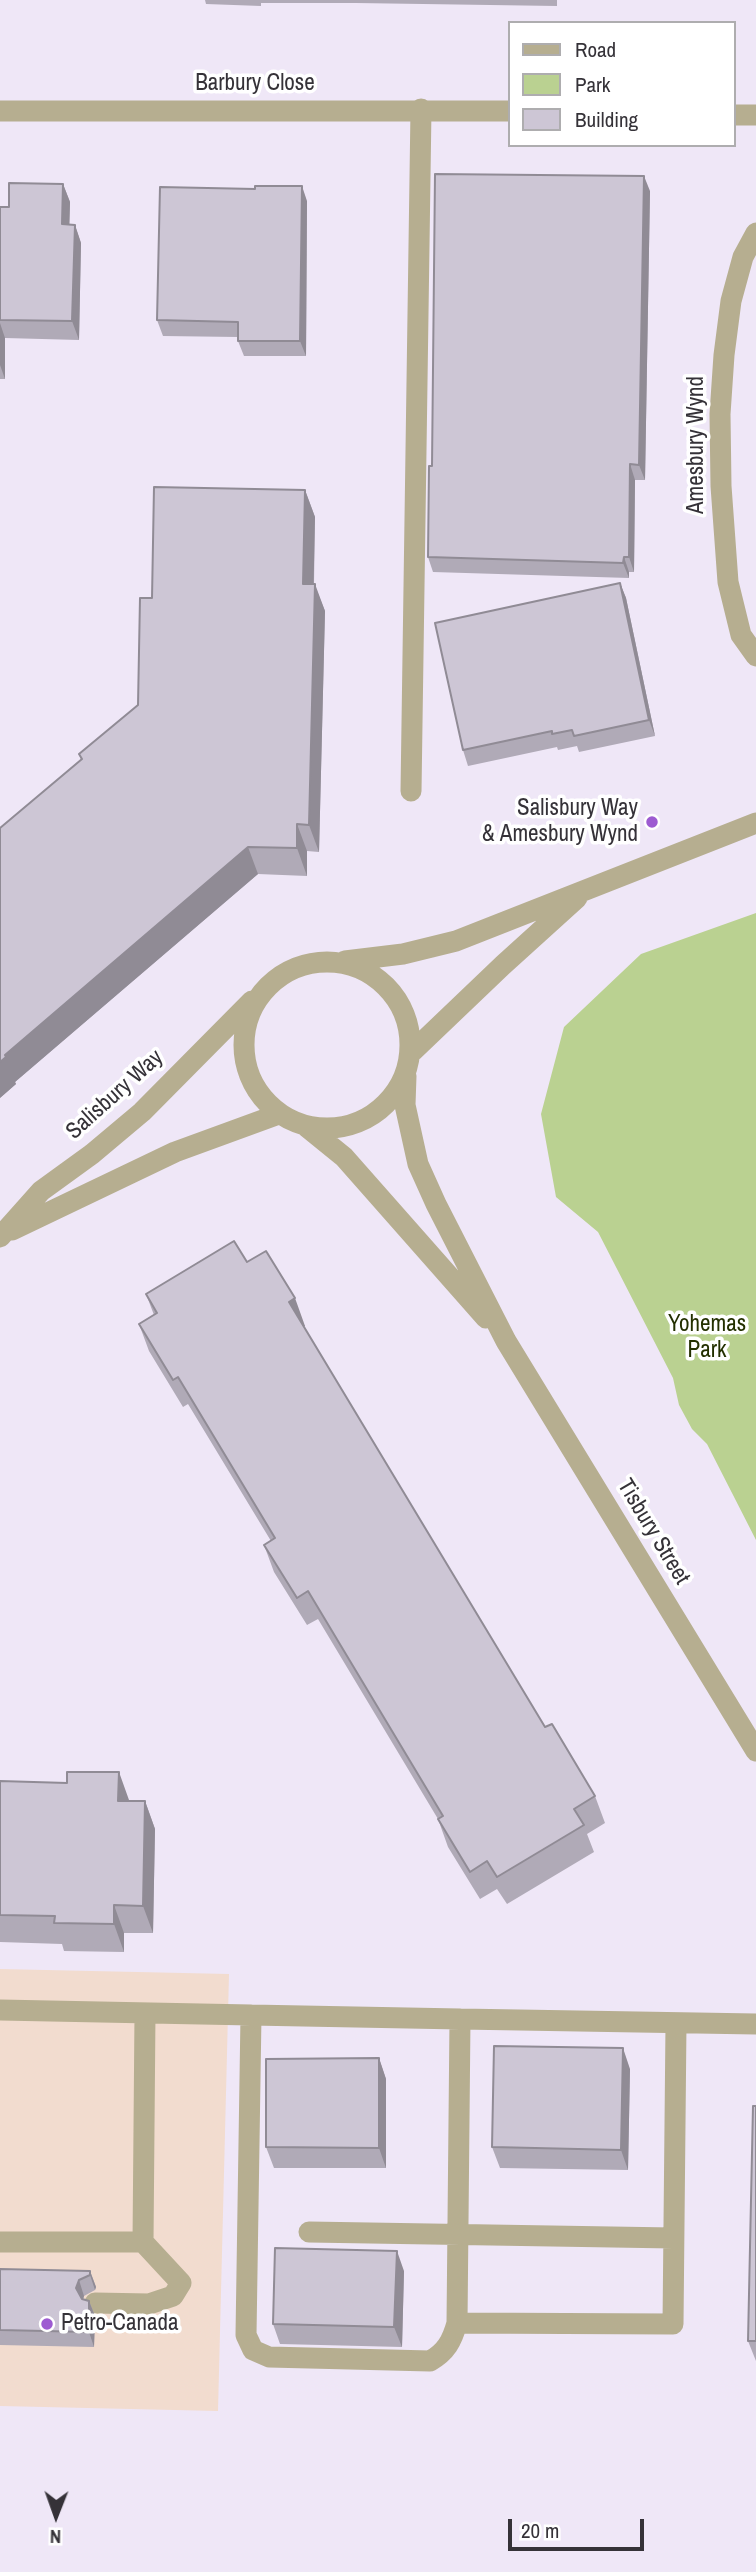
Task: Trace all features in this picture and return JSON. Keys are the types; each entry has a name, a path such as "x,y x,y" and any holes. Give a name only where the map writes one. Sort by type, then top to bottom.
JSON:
{"street":[{"path":"411,791 421,109"},
{"name":"Barbury Close","path":"0,111 508,111"},
{"path":"735,114 756,115"},
{"name":"Amesbury Wynd","path":"756,233 743,257 731,301 720,414 721,486 729,582 741,635 756,656"},
{"path":"335,962 362,969 385,985 402,1007 413,1051 406,1076 381,1109 358,1123 331,1129 307,1127 279,1114 259,1095 247,1071 243,1044 248,1017 261,992 282,974 307,963 426,950 756,823"},
{"path":"413,1051 586,890"},
{"name":"Salisbury Way","path":"2,1236 41,1191 92,1154 142,1112 261,992"},
{"name":"Tisbury Street","path":"406,1076 405,1105 418,1164 506,1340 756,1751"},
{"name":"Salisbury Way","path":"2,1236 175,1152 279,1114"},
{"name":"Tisbury Street","path":"307,1127 344,1157 506,1340"},
{"path":"0,2010 756,2024"},
{"path":"95,2303 149,2304 173,2296 181,2283 143,2242 145,2013"},
{"path":"251,2015 246,2335 254,2350 269,2357 430,2361 443,2354 457,2323 460,2019"},
{"path":"457,2323 673,2324 676,2024"},
{"path":"309,2232 673,2238"},
{"path":"0,2242 143,2242"}],"shaded area":[{"path":"0,1969 229,1974 218,2411 0,2406"}],"green space":[{"name":"Yohemas Park","path":"756,913 756,1540 707,1444 692,1429 679,1405 673,1378 598,1232 556,1197 541,1114 564,1027 641,954"}],"building":[{"path":"435,174 644,176 639,465 630,464 629,557 624,557 623,563 428,557 429,466 432,466"},
{"path":"9,183 63,184 62,224 75,225 72,321 0,320 0,207 9,207"},
{"path":"255,186 302,186 300,341 238,341 238,322 157,320 160,187 255,189"},
{"path":"154,487 305,490 303,584 315,584 309,825 297,824 297,848 248,847 0,1062 0,828 82,759 79,754 138,705 140,598 152,598"},
{"path":"620,583 649,720 574,736 572,730 552,734 552,731 463,750 435,623"},
{"path":"234,1241 247,1262 266,1251 295,1298 289,1302 545,1727 552,1724 595,1796 574,1809 584,1825 497,1877 487,1861 470,1872 438,1819 443,1816 308,1591 297,1598 264,1545 275,1538 178,1377 173,1380 139,1324 157,1313 146,1294"},
{"path":"67,1772 119,1772 118,1801 145,1801 143,1906 114,1905 114,1924 54,1923 55,1916 0,1915 0,1781 67,1783"},
{"path":"494,2046 623,2048 621,2150 492,2147"},
{"path":"379,2058 379,2148 266,2147 266,2059"},
{"path":"753,2106 756,2106 756,2341 748,2341"},
{"path":"275,2248 397,2251 394,2327 273,2324"},
{"name":"Petro-Canada","path":"0,2269 90,2271 90,2275 79,2280 76,2288 82,2299 89,2301 89,2332 0,2330"}],"place":[{"name":"Salisbury Way & Amesbury Wynd","path":"652,822"},
{"name":"Petro-Canada","path":"47,2324"}]}
